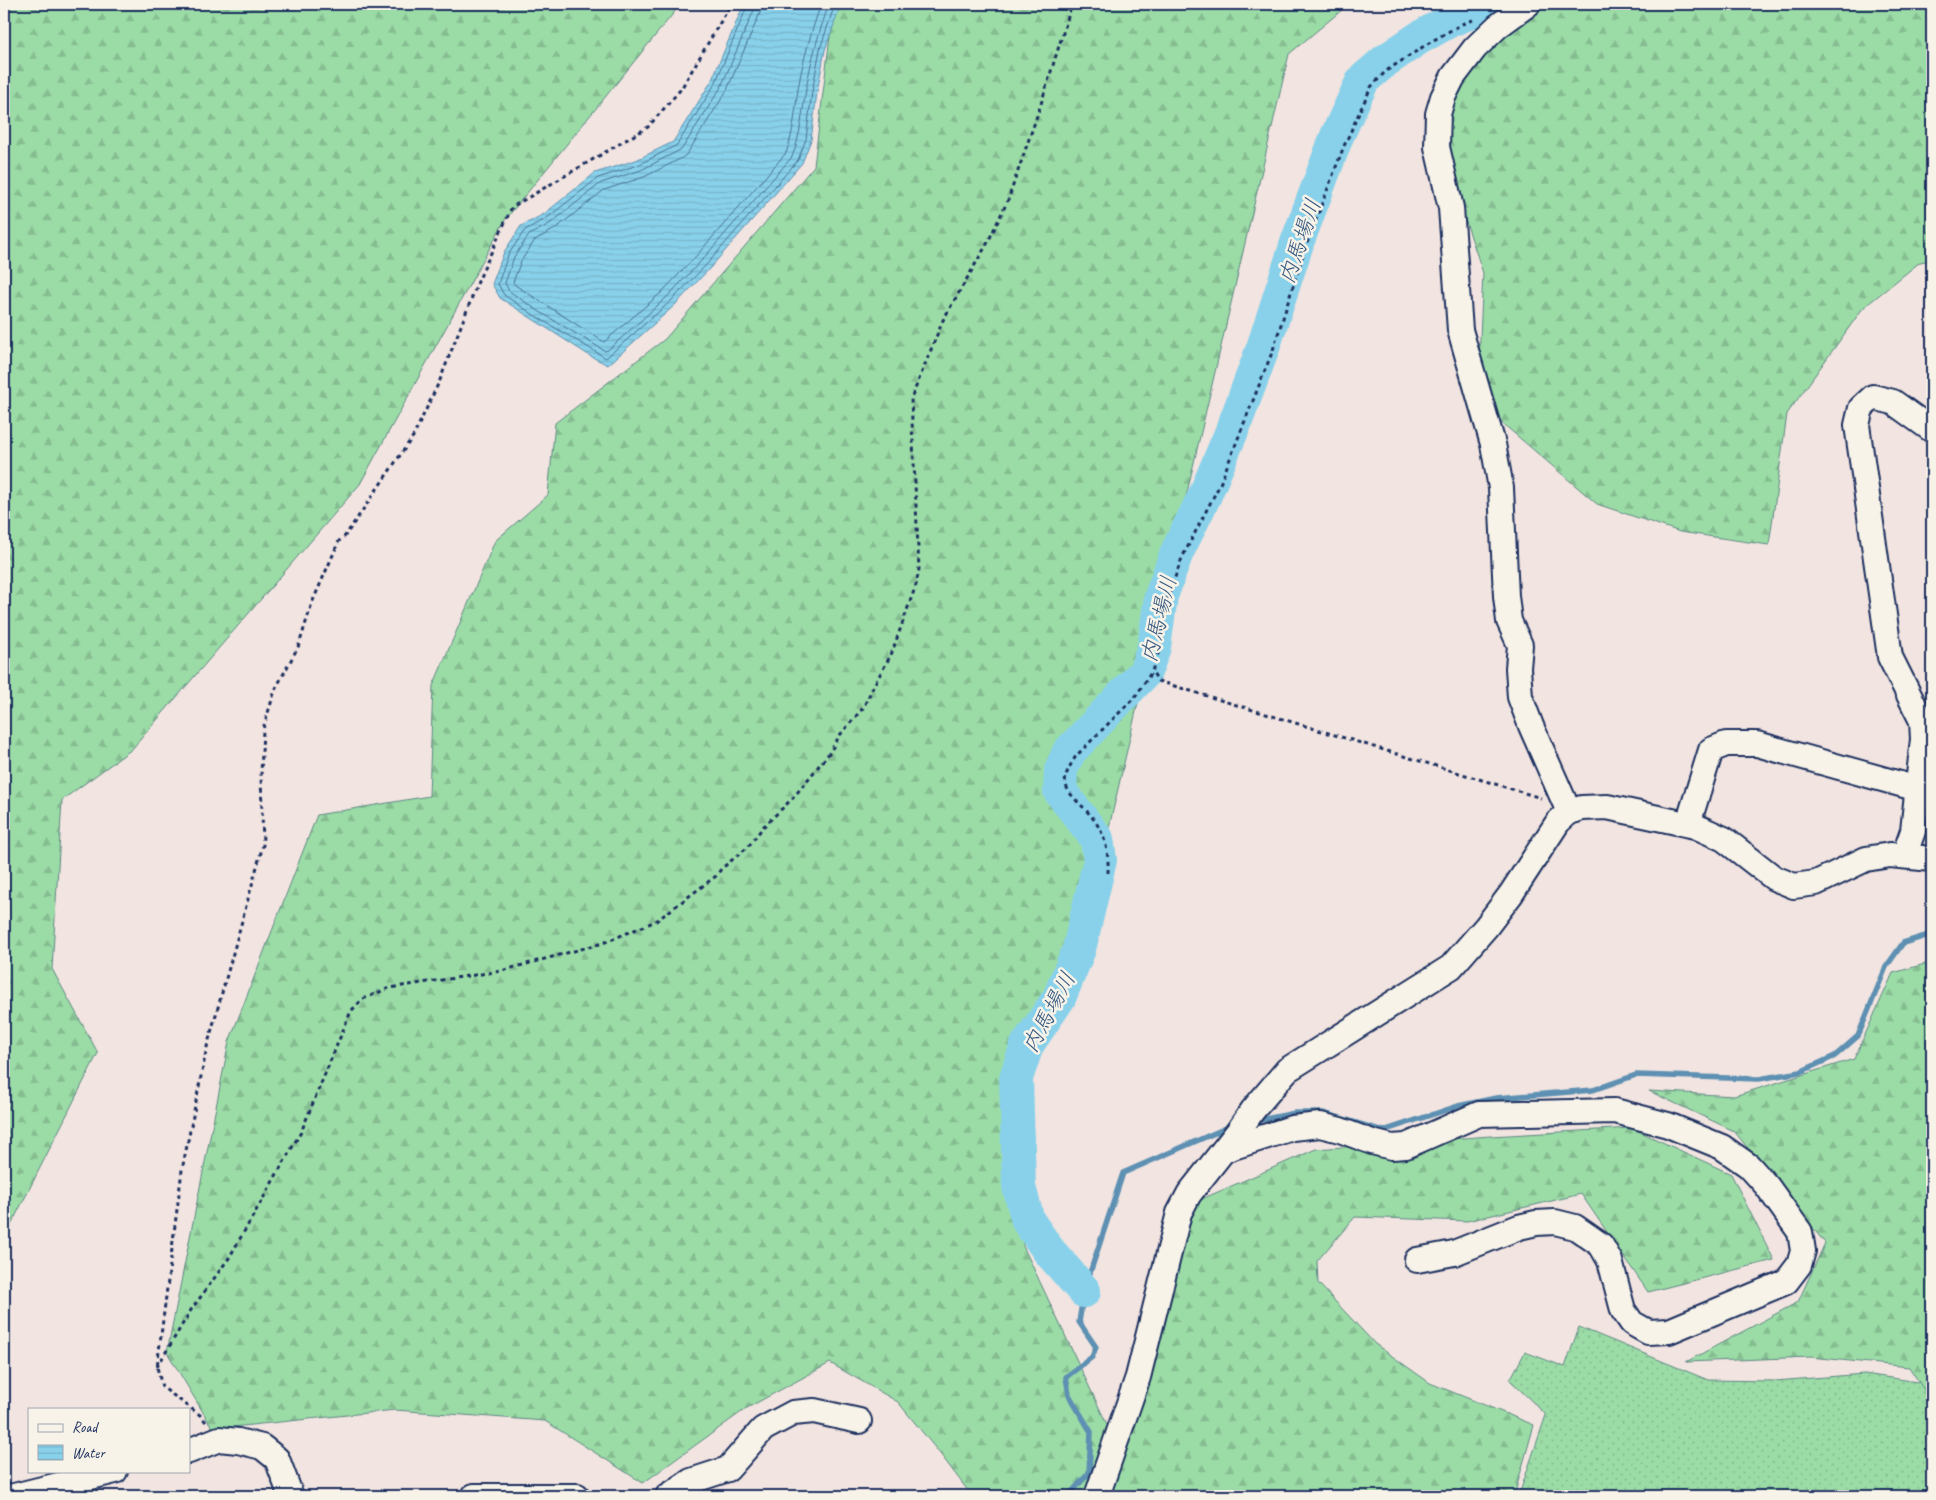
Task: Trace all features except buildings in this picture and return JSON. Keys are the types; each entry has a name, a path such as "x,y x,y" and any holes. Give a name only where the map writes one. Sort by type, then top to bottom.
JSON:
{"street":[{"path":"1528,4 1498,26 1475,48 1453,77 1443,96 1438,114 1437,147 1451,208 1460,330 1493,444 1502,488 1506,596 1509,621 1520,646 1518,668 1520,697 1530,726 1567,809"},
{"path":"1904,856 1913,832 1923,739 1922,721 1890,657 1857,425 1861,408 1873,397 1893,402 1932,430"},
{"path":"1688,824 1711,750 1726,744 1757,744 1918,789"},
{"path":"1567,809 1607,807 1688,824 1724,839 1774,878 1794,886 1816,883 1866,859 1890,855 1932,859"},
{"path":"1097,1496 1138,1377 1179,1213 1190,1194 1253,1110 1287,1070 1451,967 1486,928 1567,809"},
{"path":"1231,1141 1292,1128 1320,1126 1340,1130 1392,1147 1406,1146 1479,1114 1615,1111 1668,1125 1722,1147 1748,1166 1767,1186 1800,1232 1803,1251 1799,1265 1786,1282 1669,1331 1648,1332 1632,1323 1623,1310 1610,1261 1601,1245 1575,1227 1555,1222 1536,1223 1519,1227 1454,1253 1417,1260"},
{"path":"668,1496 691,1480 728,1469 763,1429 793,1413 814,1411 859,1421"},
{"path":"190,1451 219,1439 238,1441 262,1447 277,1459 290,1496"},
{"path":"14,1496 111,1472"},
{"path":"474,1496 577,1496"}],"path":[{"path":"219,1439 200,1415 162,1387 157,1367 182,1170 205,1056 264,845 261,774 263,729 275,690 299,645 312,603 339,541 345,536 414,435 440,380 479,279 512,207 648,126 681,89 731,4"},
{"path":"157,1367 191,1310 228,1258 301,1132 351,1011 363,999 390,988 501,972 603,943 656,921 716,876 721,869 748,847 764,827 793,798 830,752 840,735 863,708 891,655 916,585 918,569 911,399 943,320 987,244 1008,200 1040,107 1072,4"},
{"path":"1108,874 1107,848 1100,828 1090,814 1072,797 1066,785 1066,778 1076,756 1136,696 1152,670 1161,645 1168,597 1182,558 1224,475 1273,350 1307,242 1344,146 1372,87 1386,72 1432,41 1462,24 1479,18"},
{"path":"1152,670 1158,681 1567,809"}],"green space":[{"path":"4,4 681,4 505,220 360,484 132,749 62,800 52,969 98,1053 4,1239"},
{"path":"834,4 1349,4 1289,54 1087,922 1036,1024 1023,1081 1023,1246 1120,1452 1195,1202 1316,1149 1632,1128 1731,1174 1774,1260 1648,1292 1581,1194 1467,1221 1355,1217 1317,1261 1318,1283 1375,1344 1430,1383 1534,1425 1514,1496 972,1496 898,1402 830,1363 747,1408 643,1483 545,1421 395,1410 213,1429 167,1352 229,1042 317,815 429,796 433,686 495,541 548,495 555,423 665,339 814,166"},
{"path":"1543,4 1932,4 1932,260 1920,262 1863,308 1787,414 1769,545 1680,532 1597,504 1495,417 1479,360 1483,273 1442,150 1453,84 1510,25"},
{"path":"1932,962 1932,1402 1909,1367 1811,1357 1686,1362 1798,1302 1825,1243 1734,1131 1649,1091 1734,1096 1854,1059 1893,973"},
{"path":"1579,1327 1708,1380 1775,1381 1864,1374 1932,1384 1932,1496 1520,1496 1546,1415 1510,1380 1525,1352 1565,1367"}],"water":[{"path":"744,4 841,4 825,50 811,140 802,163 710,268 675,305 608,365 590,356 500,298 492,284 504,252 521,226 544,214 595,173 636,160 673,142 711,82"}],"waterway":[{"name":"内馬場川","path":"1084,1291 1049,1251 1028,1221 1019,1187 1016,1078 1027,1045 1059,998 1079,949 1100,860 1097,839 1060,791 1061,770 1069,752 1145,672 1154,647 1161,596 1177,552 1205,495 1234,426 1263,348 1298,240 1337,136 1363,80 1385,61 1419,38 1451,20 1491,4"},
{"path":"1255,1121 1295,1113 1323,1113 1383,1131 1458,1106 1496,1098 1593,1090 1636,1075 1759,1079 1800,1072 1835,1056 1858,1036 1886,967 1903,943 1932,934"},
{"name":"内馬場川","path":"1068,1496 1089,1473 1091,1432 1069,1395 1066,1377 1092,1357 1096,1347 1079,1322 1084,1291 1123,1173 1233,1125"}]}
